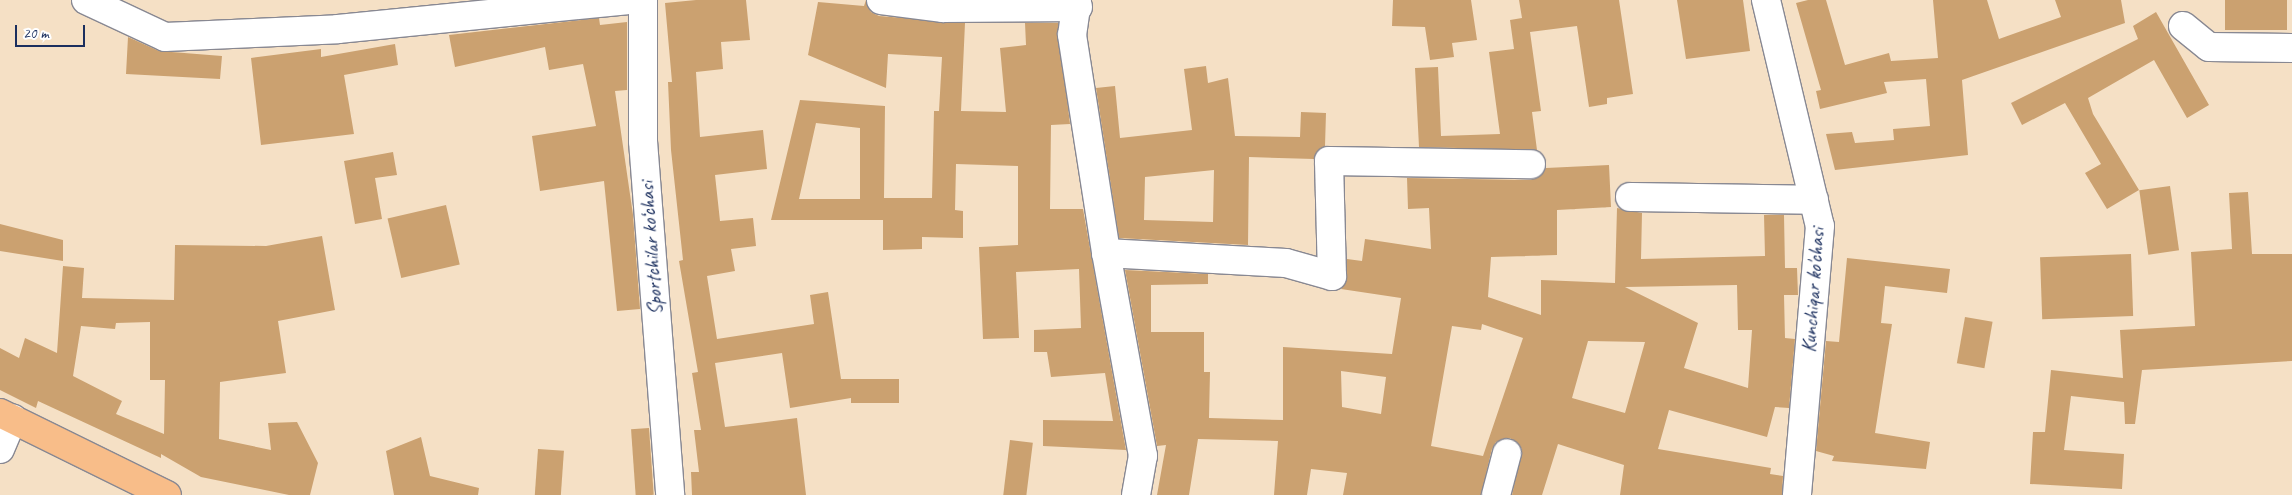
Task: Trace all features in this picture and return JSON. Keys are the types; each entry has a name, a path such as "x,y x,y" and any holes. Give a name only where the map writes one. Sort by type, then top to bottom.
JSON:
{"main road":[{"path":"6,416 168,495"}],"street":[{"path":"86,0 165,36 338,29 627,0"},
{"name":"Sportchilar ko‘chasi","path":"643,0 643,141 670,495"},
{"path":"882,0 961,4 1077,3 1072,36 1106,253 1143,456 1136,495"},
{"name":"Kunchiqar ko'chasi","path":"1766,0 1820,226 1797,495"},
{"path":"2183,26 2210,47 2292,48"},
{"path":"1106,253 1286,263 1332,276 1329,161 1531,164"},
{"path":"1630,197 1814,200"},
{"path":"0,449 6,416"},
{"path":"1496,495 1506,453"}],"building":[{"path":"696,0 746,0 750,40 721,42 723,69 696,72 700,137 763,130 767,169 715,175 720,221 753,218 756,246 731,249 735,271 707,276 717,339 814,324 810,295 828,292 841,379 899,379 899,403 851,403 851,398 790,408 782,353 715,363 725,427 797,418 806,495 692,495 691,472 699,472 694,430 701,430 692,373 698,372 679,261 683,260 671,150 668,82 672,82 665,3"},
{"path":"866,0 871,12 879,16 965,23 961,111 1006,112 1000,48 1026,45 1025,23 1058,23 1070,124 1051,125 1050,209 1083,209 1126,450 1043,446 1043,420 1113,421 1105,373 1051,377 1047,352 1034,352 1034,330 1081,328 1079,269 1016,272 1019,338 983,339 979,247 1018,245 1018,166 956,164 955,210 963,211 963,238 922,237 922,249 883,250 883,220 771,220 800,100 885,106 884,198 932,198 934,111 939,111 942,57 888,54 886,88 808,55 818,2 864,6","holes":["816,123 860,128 860,199 799,199"]},
{"path":"1393,0 1471,0 1477,40 1452,43 1454,57 1430,60 1425,27 1392,26"},
{"path":"1519,0 1619,0 1633,94 1607,98 1607,104 1589,107 1577,26 1530,32 1541,111 1532,112 1537,150 1419,147 1415,68 1438,67 1441,136 1500,134 1489,52 1514,49 1510,20 1522,18"},
{"path":"1677,0 1743,0 1750,51 1686,59"},
{"path":"1808,0 1826,0 1845,65 1889,53 1891,61 1938,58 1933,0 1987,0 1999,39 2061,17 2055,0 2121,0 2125,23 1962,80 1968,155 1835,170 1826,134 1852,132 1855,143 1894,140 1893,129 1930,126 1926,79 1884,82 1887,93 1820,109 1816,91 1821,90 1796,3"},
{"path":"2225,0 2287,0 2287,30 2225,30"},
{"path":"2156,12 2209,105 2187,118 2154,60 2088,98 2093,114 2139,190 2107,209 2085,173 2101,164 2065,103 2022,125 2011,103 2138,39 2133,26"},
{"path":"599,18 600,25 627,22 627,90 615,91 633,215 640,309 617,311 604,181 540,191 532,136 596,126 583,64 549,70 545,47 455,67 449,35"},
{"path":"128,37 159,51 222,56 220,79 126,74"},
{"path":"395,44 398,65 344,75 354,134 261,145 251,58 321,49 321,57"},
{"path":"1206,66 1208,83 1228,78 1235,136 1300,137 1301,112 1326,113 1325,146 1314,159 1249,157 1248,245 1119,238 1096,88 1115,86 1120,138 1192,130 1184,69","holes":["1214,170 1213,222 1144,220 1145,177"]},
{"path":"393,152 397,175 375,178 382,219 355,224 344,161"},
{"path":"1609,165 1611,207 1557,210 1557,255 1491,257 1488,297 1541,315 1541,280 1615,283 1617,208 1642,213 1641,259 1765,256 1764,215 1784,215 1785,268 1797,268 1798,295 1784,295 1785,338 1795,339 1789,408 1775,407 1767,437 1669,410 1658,449 1771,468 1770,474 1783,476 1782,495 1620,495 1624,465 1558,444 1542,495 1512,495 1522,449 1510,438 1496,442 1492,449 1481,495 1343,495 1347,473 1311,469 1307,495 1274,495 1278,441 1198,439 1189,495 1157,495 1166,445 1157,446 1125,270 1208,274 1208,284 1151,285 1151,332 1204,332 1204,372 1210,372 1209,418 1283,420 1283,347 1392,354 1401,298 1341,289 1346,282 1347,259 1362,261 1365,239 1431,249 1429,208 1408,209 1407,178 1531,180 1546,168","holes":["1737,285 1738,330 1752,330 1748,388 1684,368 1698,323 1625,287","1482,324 1523,338 1483,456 1431,446 1452,326 1481,330","1588,341 1645,342 1625,413 1572,398","1341,371 1386,377 1381,414 1342,407"]},
{"path":"2170,186 2179,250 2148,255 2139,190"},
{"path":"2248,192 2252,254 2292,254 2292,361 2142,370 2135,424 2125,424 2124,402 2071,396 2064,450 2124,454 2122,489 2030,484 2033,432 2045,432 2051,370 2123,378 2120,330 2195,326 2191,252 2232,249 2229,193"},
{"path":"446,205 460,264 401,278 388,218"},
{"path":"0,224 63,240 63,261 0,251"},
{"path":"322,236 335,310 278,321 286,373 220,382 219,439 271,450 268,423 297,422 318,463 310,495 289,495 201,477 161,454 161,458 38,401 36,408 0,390 0,348 19,358 25,338 57,353 63,266 84,268 82,298 174,300 175,245 266,246","holes":["150,322 150,380 165,380 164,434 116,414 122,401 73,376 81,326 115,329 116,323"]},
{"path":"2131,254 2133,316 2042,319 2040,257"},
{"path":"1847,258 1950,269 1947,293 1885,286 1881,323 1892,324 1875,433 1930,442 1926,469 1832,461 1834,456 1816,451 1826,341 1839,342"},
{"path":"1965,317 1993,322 1984,368 1957,363"},
{"path":"649,428 654,495 636,495 631,429"},
{"path":"421,437 430,476 479,488 478,495 394,495 386,451"},
{"path":"1010,440 1033,443 1026,495 1003,495"},
{"path":"538,449 564,451 561,495 535,495"}]}
